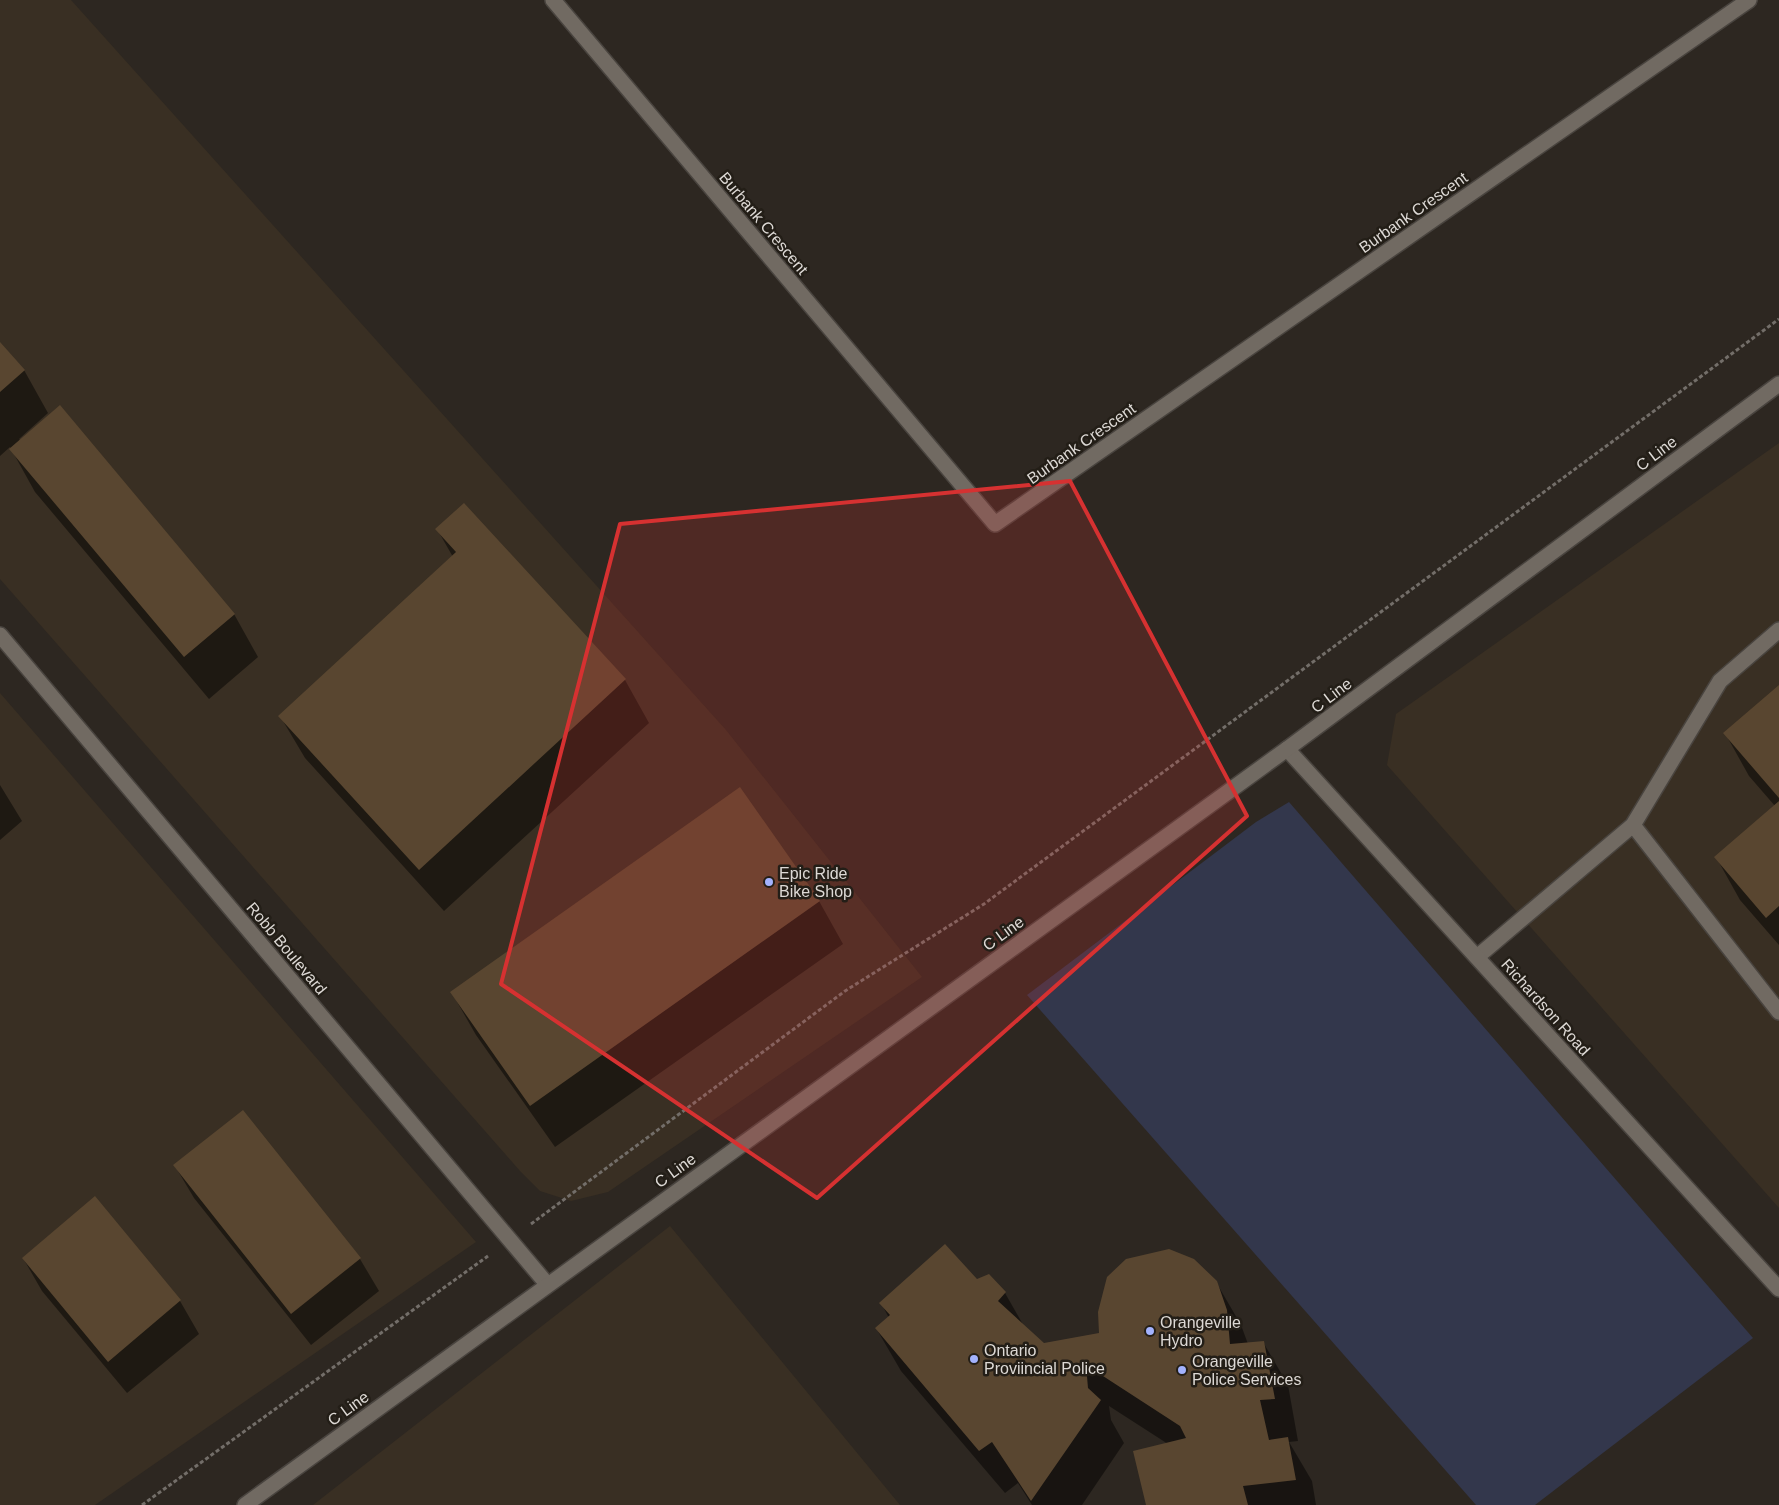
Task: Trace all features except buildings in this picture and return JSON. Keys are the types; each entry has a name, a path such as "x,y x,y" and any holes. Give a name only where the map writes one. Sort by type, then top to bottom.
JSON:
{"street":[{"name":"Burbank Crescent","path":"554,0 995,524 1748,0"},
{"name":"C Line","path":"245,1505 547,1284 1287,749 1779,384"},
{"path":"1477,957 1633,825 1720,681 1779,630"},
{"name":"Robb Boulevard","path":"0,636 547,1284"},
{"name":"Richardson Road","path":"1287,749 1779,1289"},
{"path":"1633,825 1779,1012"}],"path":[{"path":"142,1505 510,1240 845,991 984,904 1779,319"}],"highlighted area":[{"path":"1070,481 1247,816 817,1198 501,984 620,524"}],"shaded area":[{"path":"0,0 71,0 726,730 922,977 608,1192 571,1201 540,1191 520,1171 0,579"},
{"path":"1779,443 1779,1208 1387,765 1396,714"},
{"path":"0,693 476,1242 95,1505 0,1505"},
{"path":"1289,802 1753,1338 1535,1505 1476,1505 1027,995 1256,822"},
{"path":"670,1226 900,1505 313,1505"}],"place":[{"name":"Epic Ride Bike Shop","path":"769,882"},
{"name":"Orangeville Hydro","path":"1150,1331"},
{"name":"Ontario Proviincial Police","path":"974,1359"},
{"name":"Orangeville Police Services","path":"1182,1370"}]}
